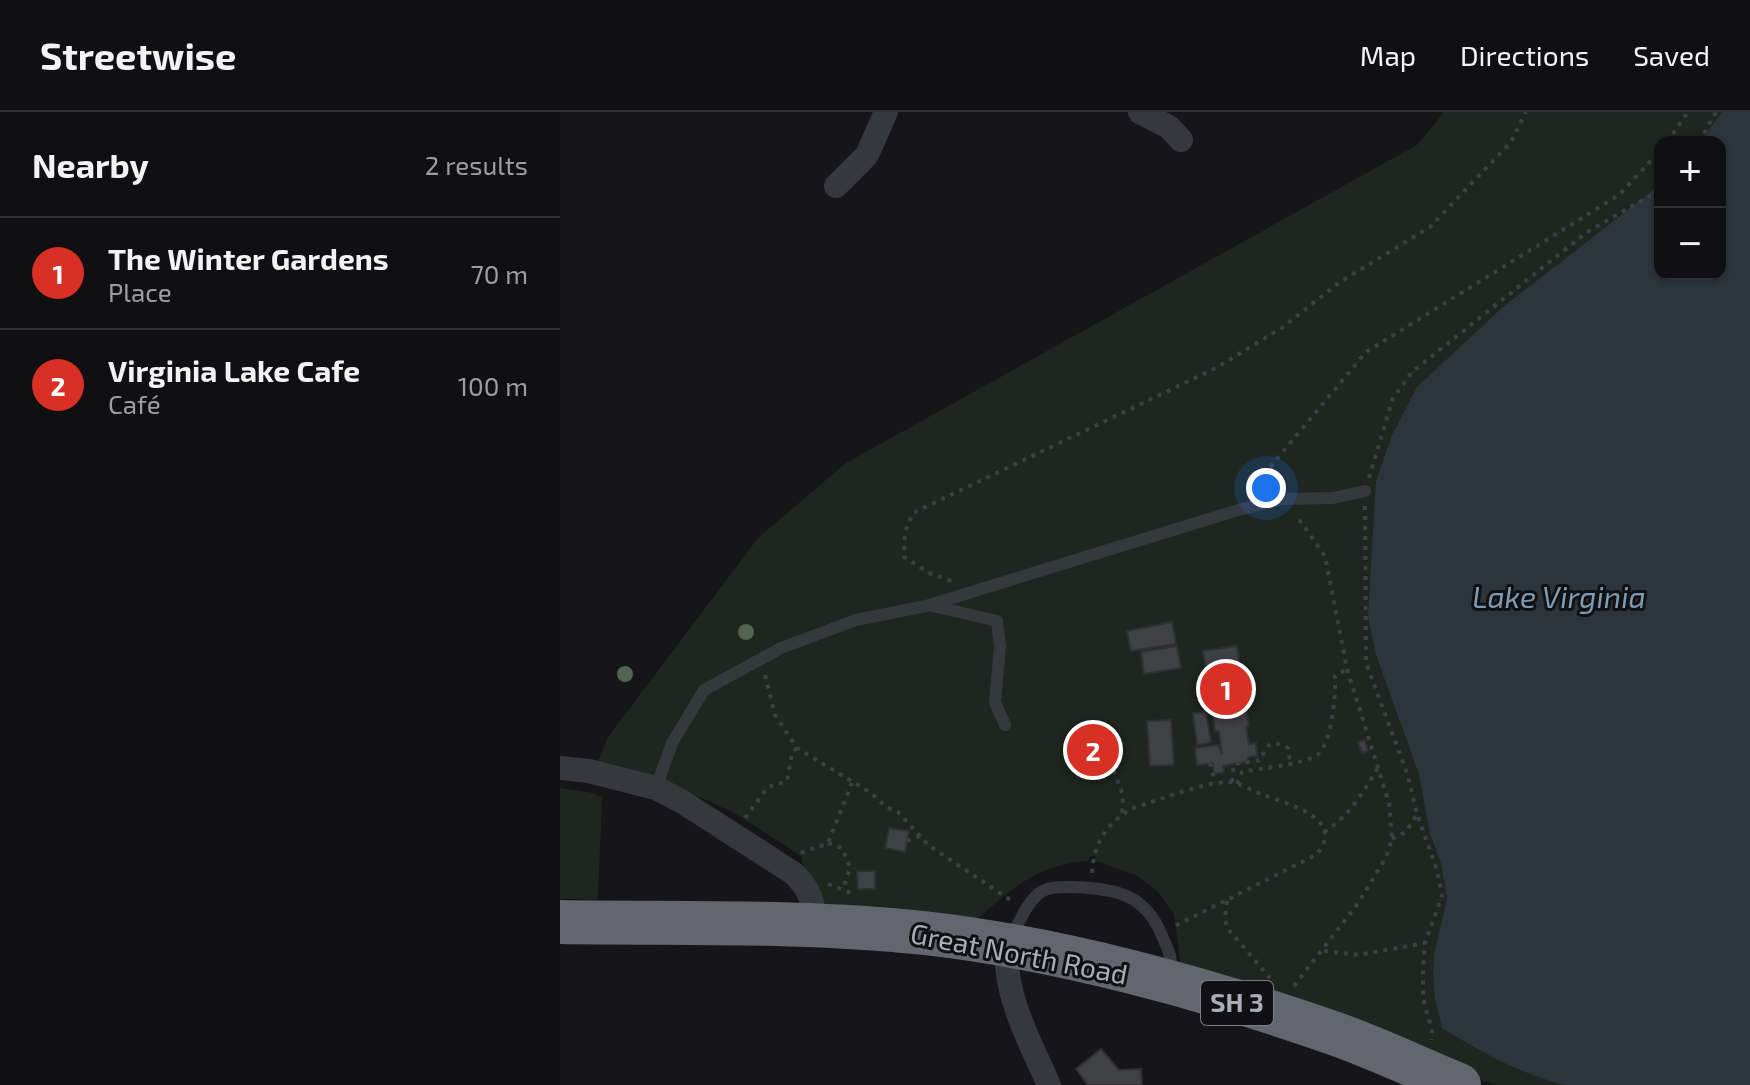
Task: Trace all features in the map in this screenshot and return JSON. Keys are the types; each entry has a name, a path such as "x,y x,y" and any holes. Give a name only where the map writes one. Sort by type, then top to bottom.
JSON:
{"highway":[{"name":"Great North Road","path":"560,922 814,927 926,933 1016,928 1166,963 1284,1004 1340,1036 1459,1085"}],"street":[{"path":"836,186 867,155 886,112"},
{"path":"1140,112 1169,127 1181,140"},
{"path":"560,768 589,771 656,788 676,808 793,873 806,885 812,897 814,927"},
{"path":"1016,928 1005,963 1009,984 1049,1085"}],"lane":[{"path":"656,788 672,743 704,690 748,664 815,634 856,620 929,605 1281,499 1333,498 1365,491"},
{"path":"929,605 997,621 1000,647 995,702 1005,725"},
{"path":"1016,928 1040,892 1056,887 1120,891 1148,912 1159,927 1166,963"}],"path":[{"path":"981,588 929,573 904,557 905,532 913,513 1216,368 1283,327 1340,282 1430,227 1511,142 1526,112"},
{"path":"1671,136 1688,112"},
{"path":"1702,136 1716,112"},
{"path":"1235,511 1366,352 1619,195 1654,157"},
{"path":"1432,1030 1423,998 1425,943 1442,896 1407,773 1366,663 1365,491 1393,398 1412,372 1587,232 1654,194"},
{"path":"1281,499 1304,524 1325,556 1347,669 1389,803 1392,839 1380,869 1284,1004"},
{"path":"1234,783 1242,772 1309,758 1322,750 1331,722 1336,693 1335,676 1347,669"},
{"path":"766,678 775,715 797,748 898,812 928,845 1016,928"},
{"path":"1234,783 1234,764 1261,760 1267,745 1280,744 1288,748 1290,762"},
{"path":"742,824 768,787 787,781 792,753 797,748"},
{"path":"1110,761 1123,795 1122,814"},
{"path":"1210,763 1215,783"},
{"path":"1324,832 1340,821 1378,768"},
{"path":"828,843 852,783"},
{"path":"1093,861 1097,842 1108,826 1122,814 1215,783 1234,783 1306,811 1318,819 1324,832 1322,847 1316,855 1169,930 1166,963"},
{"path":"1392,839 1406,832 1417,814"},
{"path":"907,841 920,836"},
{"path":"792,857 828,843 842,848 850,867 843,890"},
{"path":"1227,901 1227,928 1281,989 1284,1004"},
{"path":"1324,951 1358,955 1425,943"}],"shaded area":[{"path":"1444,112 1750,112 1750,1085 1497,1085 1452,1071 1182,975 1174,914 1157,891 1136,875 1096,861 1095,856 1090,856 1088,861 1039,873 1013,889 974,921 810,902 801,856 736,814 702,798 595,768 608,737 758,538 846,463 1417,145"},
{"path":"560,788 602,797 598,899 560,899"}],"water":[{"name":"Lake Virginia","path":"1722,112 1750,112 1750,1085 1564,1085 1501,1061 1442,1028 1433,973 1434,954 1447,899 1441,863 1430,834 1419,774 1376,655 1368,616 1376,481 1392,435 1417,387 1503,307 1654,190 1654,280 1726,280 1726,136 1704,136"}],"building":[{"path":"1172,622 1176,644 1131,651 1127,631"},
{"path":"1177,646 1181,668 1144,674 1141,652"},
{"path":"1237,646 1249,744 1256,743 1257,756 1249,757 1246,762 1223,766 1224,772 1214,774 1213,763 1197,765 1195,748 1218,745 1222,754 1219,731 1215,731 1203,651"},
{"path":"1206,712 1211,742 1197,745 1193,713"},
{"path":"1171,720 1174,765 1150,766 1147,721"},
{"path":"1110,734 1122,755 1092,771 1084,767 1077,771 1064,746 1082,735 1088,745"},
{"path":"1365,740 1368,751 1362,753 1358,742"},
{"path":"889,828 909,831 905,852 885,848"},
{"path":"857,871 875,871 875,889 858,889"},
{"path":"1101,1049 1119,1070 1141,1069 1142,1085 1088,1085 1076,1069"}],"place":[{"name":"The Winter Gardens","path":"1226,689"},
{"name":"Virginia Lake Cafe","path":"1093,750"}]}
